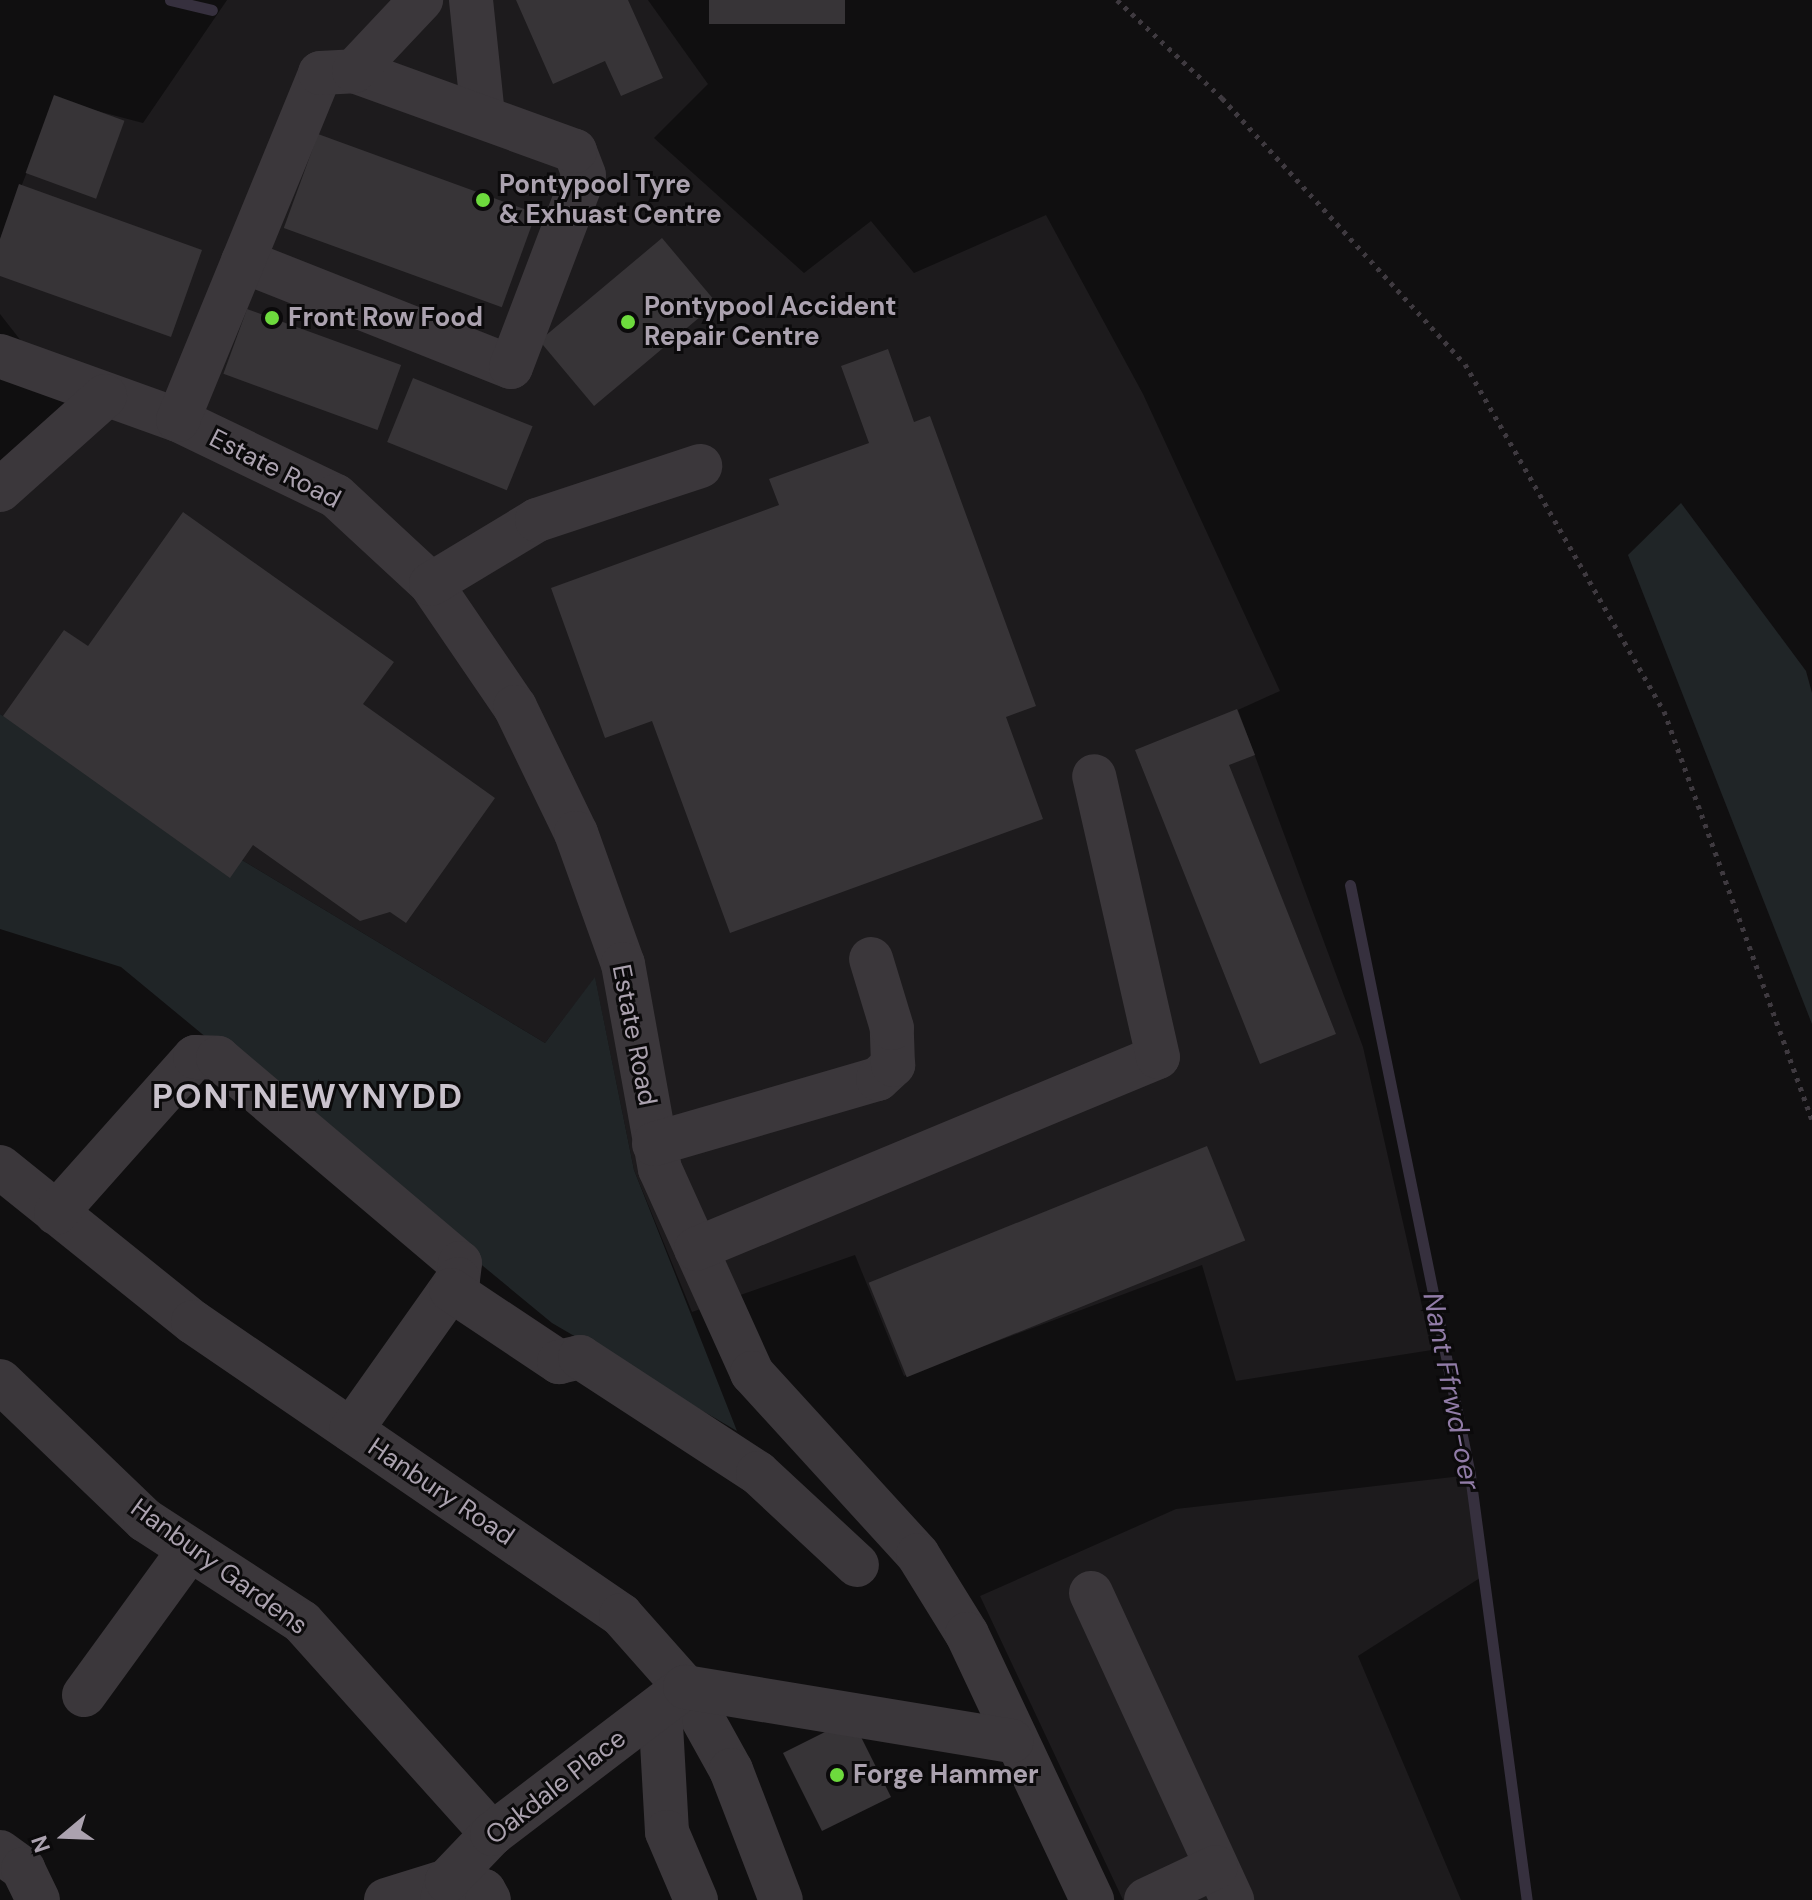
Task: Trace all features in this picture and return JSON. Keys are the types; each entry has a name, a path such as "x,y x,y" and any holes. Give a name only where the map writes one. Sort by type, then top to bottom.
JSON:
{"street":[{"path":"354,71 421,0"},
{"path":"471,0 483,116"},
{"path":"178,420 243,261 320,73 354,71 575,151 584,175 511,367 243,261"},
{"name":"Estate Road","path":"0,356 178,420 336,496 431,584 515,707 576,833 623,964 654,1144 696,1249 752,1373 918,1555 967,1634 1012,1741 1092,1900"},
{"path":"0,490 105,396"},
{"path":"431,584 537,520 700,466"},
{"path":"696,1249 1158,1057 1094,776"},
{"path":"654,1144 878,1079 893,1065 892,1028 871,959"},
{"path":"56,1213 195,1057 218,1058 460,1263 451,1290 351,1430"},
{"name":"Hanbury Road","path":"0,1167 193,1322 621,1615 672,1697 731,1770 781,1900"},
{"path":"451,1290 559,1362 580,1357 758,1473 857,1565"},
{"name":"Hanbury Gardens","path":"0,1381 145,1520 302,1622 492,1834"},
{"path":"84,1695 190,1549"},
{"path":"1091,1593 1224,1883 1146,1900"},
{"path":"696,1900 667,1832 672,1697 1012,1741"},
{"name":"Oakdale Place","path":"445,1890 492,1834 672,1697"},
{"path":"0,1852 23,1869 38,1900"},
{"path":"386,1900 445,1890 484,1891 489,1900"}],"path":[{"path":"1117,0 1222,98 1465,364 1664,711 1812,1119"}],"shaded area":[{"path":"227,0 648,0 708,84 654,138 804,273 871,221 914,273 1046,215 1143,394 1280,691 1238,710 1363,1047 1432,1350 1236,1381 1202,1265 904,1376 855,1255 692,1312 634,1170 595,978 545,1043 0,714 0,470 78,414 0,314 0,239 56,100 143,123"},
{"path":"1681,503 1806,671 1812,693 1812,1024 1628,555"},
{"path":"0,714 545,1043 595,977 634,1170 737,1431 552,1323 121,967 0,929"},
{"path":"1470,1475 1483,1576 1358,1656 1461,1900 1123,1900 980,1596 1176,1509"}],"building":[{"path":"516,0 628,0 663,78 621,96 605,61 553,84"},
{"path":"709,0 845,0 845,24 709,24"},
{"path":"54,95 124,121 96,199 26,173"},
{"path":"318,134 536,213 502,307 284,228"},
{"path":"19,184 202,250 171,337 0,276 0,239"},
{"name":"Pontypool Accident Repair Centre","path":"662,238 717,303 594,406 539,341"},
{"path":"247,309 401,365 378,430 223,374"},
{"path":"888,349 914,422 930,416 1036,706 1006,717 1043,819 730,933 652,721 605,738 551,588 779,505 769,479 869,443 841,366"},
{"path":"413,378 533,426 507,490 387,442"},
{"path":"183,512 394,662 363,704 495,798 406,923 390,912 360,921 253,845 230,878 3,716 64,630 88,646"},
{"path":"1237,709 1255,755 1229,765 1336,1034 1260,1064 1135,750"},
{"path":"1207,1146 1245,1241 907,1377 869,1283"},
{"name":"Forge Hammer","path":"843,1723 858,1731 891,1797 822,1831 783,1753"}],"waterway":[{"name":"Nant Ffrwd-oer","path":"170,0 212,10"},
{"name":"Nant Ffrwd-oer","path":"1350,885 1470,1475 1527,1900"}],"place":[{"name":"Pontypool Tyre & Exhuast Centre","path":"483,200"},
{"name":"Front Row Food","path":"272,318"},
{"name":"Pontypool Accident Repair Centre","path":"628,322"},
{"name":"Forge Hammer","path":"837,1775"}],"district":[{"name":"PONTNEWYNYDD","path":"308,1097"}]}
